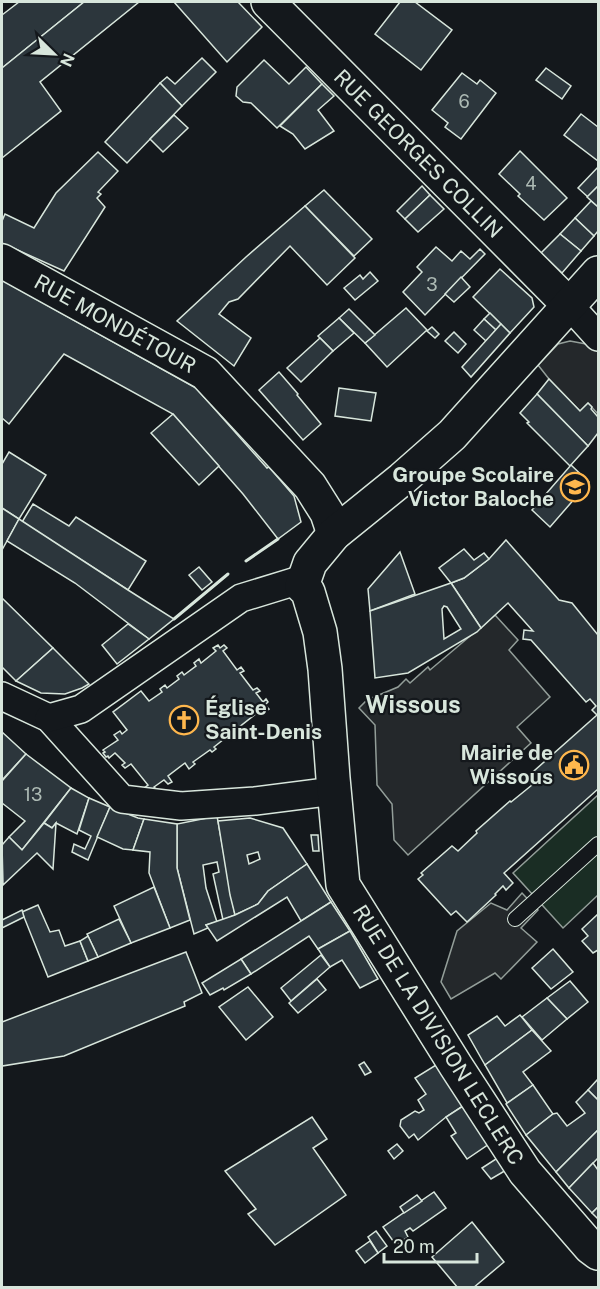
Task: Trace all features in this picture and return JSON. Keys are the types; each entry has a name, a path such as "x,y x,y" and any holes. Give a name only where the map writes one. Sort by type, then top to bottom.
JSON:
{"street":[{"name":"RUE GEORGES COLLIN","path":"268,2 569,305"},
{"name":"RUE MONDÉTOUR","path":"2,261 205,373 310,486 327,513 334,534"},
{"path":"49,718 81,709 241,598 303,579 310,563 334,534 452,435 598,273"},
{"path":"569,305 598,337"},
{"name":"RUE DE LA DIVISION LECLERC","path":"303,579 302,586 308,592 323,650 343,885 525,1172 590,1247 598,1253"},
{"path":"2,696 49,718 122,799 181,806 255,801 334,791"}],"lane":[{"path":"515,919 598,844"}],"green space":[{"path":"598,795 598,895 563,928 513,873"}],"shaded area":[{"path":"570,341 586,344 598,352 598,414 588,403 580,411 538,365 558,344"},
{"path":"495,615 518,640 509,650 550,697 517,727 531,743 408,855 394,840 392,804 377,785 375,725 359,708 367,700 398,687 406,679 410,683 428,667 430,670"},
{"path":"522,893 538,910 521,928 537,942 501,979 495,973 451,999 441,982 457,931 491,903 507,910"}],"building":[{"path":"19,2 84,2 2,68 2,15"},
{"path":"84,2 139,2 40,82 61,111 2,158 2,68"},
{"path":"174,2 238,2 262,27 227,62"},
{"path":"400,2 415,2 452,30 421,70 375,34"},
{"path":"202,58 216,72 182,106 160,83 167,77 175,84"},
{"path":"264,60 289,84 306,67 322,84 277,128 251,103 243,102 236,96 237,87"},
{"path":"546,68 571,86 562,99 536,80"},
{"path":"462,73 477,84 480,80 496,93 461,139 445,127 448,123 432,110"},
{"path":"160,83 182,106 127,163 105,142"},
{"path":"322,84 334,96 318,110 334,131 305,149 293,134 280,126"},
{"path":"581,114 598,127 598,161 564,135"},
{"path":"174,115 188,128 163,152 150,139"},
{"path":"520,151 567,198 544,220 518,196 520,194 499,174"},
{"path":"98,152 118,171 98,192 101,194 97,198 105,207 64,271 2,243 2,221 5,214 34,228 56,193"},
{"path":"598,167 598,186 588,197 578,188"},
{"path":"422,186 430,195 405,219 397,211"},
{"path":"598,186 598,207 587,197"},
{"path":"324,190 372,239 354,256 305,206"},
{"path":"430,195 444,209 418,232 405,219"},
{"path":"591,201 598,207 598,231 594,236 575,218"},
{"path":"305,206 355,258 327,285 290,246 238,299 229,302 219,314 251,338 234,366 177,321"},
{"path":"575,218 594,236 581,251 560,234"},
{"path":"560,234 581,251 562,273 541,253"},
{"path":"436,247 452,261 461,251 470,259 480,249 485,254 425,315 403,292 422,272 417,267"},
{"path":"500,269 532,298 534,307 510,333 473,297"},
{"path":"370,272 378,281 355,300 344,288 360,275 363,279"},
{"path":"461,277 470,287 454,302 445,294"},
{"path":"2,280 196,388 294,496 301,522 278,539 243,494 173,414 64,354 9,424 2,418"},
{"path":"406,308 427,330 387,367 365,343"},
{"path":"349,309 375,335 365,343 339,318"},
{"path":"490,313 501,324 496,330 484,319"},
{"path":"339,318 354,333 333,351 318,336"},
{"path":"484,319 496,330 486,341 474,330"},
{"path":"501,324 510,333 471,377 462,367"},
{"path":"432,327 439,334 435,338 427,331"},
{"path":"454,332 466,344 458,353 445,341"},
{"path":"320,338 333,351 301,382 287,368"},
{"path":"279,372 321,424 303,440 259,390"},
{"path":"549,379 580,411 588,403 598,417 598,433 588,446 537,394"},
{"path":"339,388 376,393 371,421 335,416"},
{"path":"537,394 588,446 570,466 520,413"},
{"path":"173,414 219,466 199,485 151,433"},
{"path":"9,452 46,475 19,519 2,508 2,464"},
{"path":"571,465 589,482 550,527 532,510"},
{"path":"33,504 69,526 76,517 146,561 128,590 22,522"},
{"path":"2,508 19,519 2,550"},
{"path":"19,519 174,619 149,639 75,583 7,541"},
{"path":"506,540 559,600 572,603 598,635 598,789 504,873 513,883 506,890 503,886 467,922 456,911 451,915 418,879 423,875 421,873 452,846 458,851 477,833 476,831 532,785 526,778 597,715 592,710 596,706 590,699 586,702 531,640 523,639 524,630 533,631 508,603 481,628 451,583 464,578 489,559"},
{"path":"464,549 474,560 484,553 489,559 464,578 451,583 439,568"},
{"path":"400,552 415,594 370,611 368,589"},
{"path":"199,567 212,582 202,590 189,575"},
{"path":"451,583 481,628 408,673 375,678 370,611","holes":["444,606 447,607 461,629 444,639 442,609"]},
{"path":"2,598 53,648 16,681 2,667"},
{"path":"128,624 149,639 117,664 102,645"},
{"name":"Église Saint-Denis","path":"218,645 220,648 224,645 227,648 223,651 237,670 241,667 244,671 240,673 253,690 257,688 260,691 256,693 263,702 266,699 268,702 265,705 269,709 264,712 262,709 238,728 241,730 235,734 233,732 214,747 216,749 212,752 210,750 193,762 195,764 189,769 185,763 168,776 172,782 168,784 164,780 154,787 158,791 144,788 148,785 131,764 125,768 122,765 125,763 115,753 109,758 103,753 105,752 103,750 118,740 114,735 120,731 122,734 127,730 113,712 141,691 149,701 162,692 160,689 165,685 167,688 179,679 177,676 182,672 184,675 196,666 194,663 199,659 201,663 216,651 213,648"},
{"path":"53,648 89,684 65,694 41,693 16,681"},
{"path":"2,732 26,754 3,779 2,777"},
{"path":"26,754 71,788 22,850 9,837 25,821 2,803 2,781"},
{"path":"71,788 89,798 77,834 56,823 52,828 44,823"},
{"path":"89,798 110,807 88,860 72,852 74,844 85,849 91,836 79,830"},
{"path":"110,807 144,819 133,850 123,849 97,837"},
{"path":"217,816 235,915 223,920 213,874 219,872 217,862 203,865 206,888 217,922 206,925 208,928 194,934 177,868 177,824"},
{"path":"250,818 283,828 307,864 268,891 258,904 235,915 218,821","holes":["258,852 260,859 249,864 247,855"]},
{"path":"144,819 177,824 177,868 190,920 170,928 149,873 150,852 133,850"},
{"path":"44,823 52,828 56,823 53,869 37,853 3,885 2,845 9,837 22,850"},
{"path":"311,835 318,835 319,851 313,851"},
{"path":"307,864 331,902 301,921 287,897 217,941 206,925 258,904 268,891"},
{"path":"154,887 170,928 131,943 114,906"},
{"path":"331,902 350,931 318,949 309,936 251,974 241,959"},
{"path":"38,905 50,932 59,930 65,946 80,941 88,961 48,977 22,912"},
{"path":"22,910 24,917 2,928 2,920"},
{"path":"598,914 598,950 593,953 582,941 588,936 582,929"},
{"path":"119,919 131,943 98,957 87,934"},
{"path":"350,931 378,979 360,988 342,960 330,967 318,949"},
{"path":"88,936 98,957 88,961 80,941"},
{"path":"553,949 573,972 551,989 532,968"},
{"path":"186,952 202,993 184,1002 185,1006 64,1056 2,1066 2,1022"},
{"path":"321,955 330,967 291,1001 281,988"},
{"path":"241,959 251,974 224,990 223,988 210,995 202,983"},
{"path":"317,979 326,990 298,1013 289,1003"},
{"path":"570,981 588,1002 567,1019 547,998"},
{"path":"248,987 273,1017 246,1040 219,1007"},
{"path":"547,998 567,1019 542,1040 522,1017"},
{"path":"520,1015 532,1030 485,1065 468,1035 497,1016 505,1026"},
{"path":"532,1030 551,1051 523,1072 533,1085 507,1103 485,1065"},
{"path":"364,1062 371,1072 365,1075 359,1065"},
{"path":"436,1065 463,1106 418,1140 414,1134 409,1138 400,1126 401,1120 415,1111 419,1113 424,1110 418,1100 426,1094 415,1078"},
{"path":"598,1079 598,1100 588,1090"},
{"path":"533,1085 553,1114 526,1135 506,1104"},
{"path":"588,1090 598,1100 598,1130 556,1172 526,1135 553,1114 557,1113 567,1126 585,1113 576,1102"},
{"path":"463,1106 489,1144 467,1159 451,1136 456,1133 446,1117"},
{"path":"312,1117 327,1139 313,1148 346,1195 275,1245 248,1214 256,1209 225,1171"},
{"path":"598,1130 598,1158 569,1188 556,1172"},
{"path":"397,1144 403,1151 394,1159 388,1151"},
{"path":"499,1157 508,1169 491,1179 482,1168"},
{"path":"593,1163 598,1170 598,1207 592,1213 569,1188"},
{"path":"434,1192 446,1208 413,1231 410,1228 405,1231 408,1237 396,1245 383,1227"},
{"path":"417,1195 422,1201 404,1213 400,1207"},
{"path":"598,1207 598,1219 592,1213"},
{"path":"472,1222 504,1262 473,1288 458,1288 432,1257"},
{"path":"376,1231 387,1246 378,1253 368,1237"},
{"path":"370,1241 378,1253 365,1263 356,1251"}],"wall":[{"path":"246,561 278,539"},
{"path":"174,619 228,574"}],"place":[{"name":"Groupe Scolaire Victor Baloche","path":"575,487"},
{"name":"Église Saint-Denis","path":"184,720"},
{"name":"Mairie de Wissous","path":"574,765"}],"district":[{"name":"Wissous","path":"413,705"}]}
